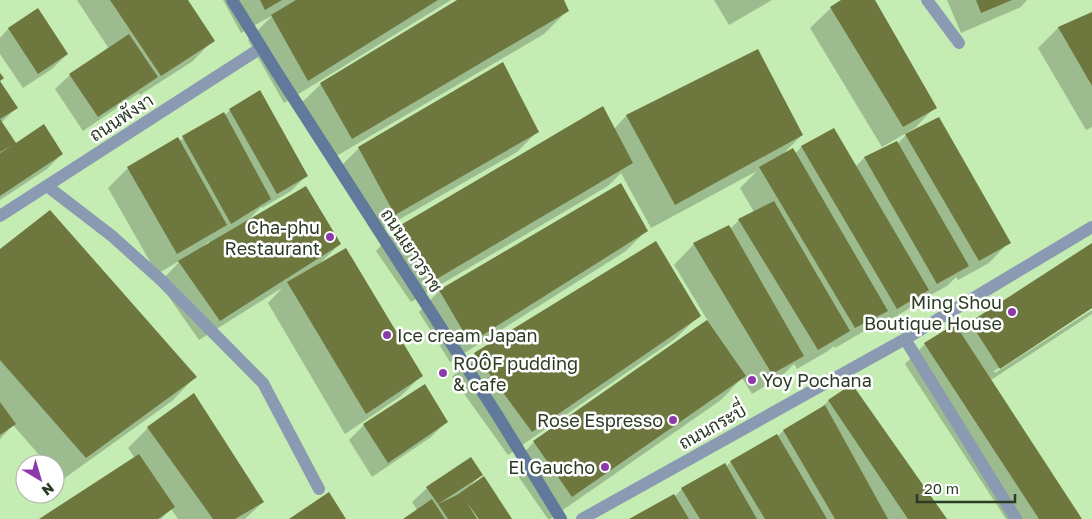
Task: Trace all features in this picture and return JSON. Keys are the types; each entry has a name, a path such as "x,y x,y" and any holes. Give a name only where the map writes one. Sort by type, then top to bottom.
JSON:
{"main road":[{"name":"ถนนเยาวราช","path":"232,0 496,413 561,519"}],"street":[{"path":"926,0 959,43"},
{"name":"ถนนพังงา","path":"0,216 262,48"},
{"path":"47,186 112,236 161,280 263,383 319,489"},
{"name":"ถนนกระบี่","path":"582,519 905,339 1092,227"},
{"path":"905,339 1016,519"}],"building":[{"path":"110,0 188,0 215,41 161,76"},
{"path":"260,0 282,0 265,10"},
{"path":"296,0 438,0 308,81 271,15"},
{"path":"457,0 564,0 569,11 352,139 320,83"},
{"path":"841,0 875,0 937,108 903,127 830,7"},
{"path":"976,0 1012,0 981,13"},
{"path":"38,8 68,54 38,74 8,28"},
{"path":"1092,12 1092,86 1058,27"},
{"path":"129,34 158,77 98,117 69,74"},
{"path":"758,49 803,135 675,205 626,115"},
{"path":"503,62 539,132 395,215 358,147"},
{"path":"0,73 4,78 0,81"},
{"path":"0,81 18,108 0,119"},
{"path":"260,90 308,176 277,194 229,109"},
{"path":"603,106 633,163 435,280 399,226"},
{"path":"224,112 271,199 231,224 182,136"},
{"path":"939,117 1011,243 979,261 905,134"},
{"path":"0,119 16,143 44,124 63,154 0,196 0,153 13,145 0,152"},
{"path":"834,128 929,290 897,309 801,146"},
{"path":"178,137 227,225 177,254 127,167"},
{"path":"897,141 969,266 937,284 864,157"},
{"path":"793,148 888,311 855,328 759,167"},
{"path":"621,183 648,231 470,343 439,290"},
{"path":"306,186 341,244 220,321 178,261"},
{"path":"774,201 850,331 818,350 738,219"},
{"path":"50,210 197,377 86,458 0,360 0,249"},
{"path":"729,225 804,356 772,374 693,243"},
{"path":"656,241 701,316 532,432 474,353"},
{"path":"1092,243 1092,308 1000,369 970,322"},
{"path":"346,248 423,376 366,414 287,282"},
{"path":"707,320 746,376 572,497 533,441"},
{"path":"955,324 1082,519 1039,519 924,343"},
{"path":"425,384 448,422 388,463 363,424"},
{"path":"852,384 947,519 908,519 828,400"},
{"path":"194,393 264,502 235,519 213,519 147,427"},
{"path":"0,402 16,424 0,435"},
{"path":"825,405 888,519 835,519 783,430"},
{"path":"777,434 827,519 765,519 730,461"},
{"path":"139,454 175,507 158,519 39,519 65,504 65,502"},
{"path":"471,457 483,475 438,504 426,487"},
{"path":"725,463 757,519 700,519 681,488"},
{"path":"484,476 512,519 479,519 466,501 477,519 448,519 438,504 457,495"},
{"path":"329,492 346,519 289,519"},
{"path":"674,494 689,519 629,519"},
{"path":"432,499 445,519 403,519"}],"place":[{"name":"Cha-phu Restaurant","path":"330,237"},
{"name":"Ming Shou Boutique House","path":"1012,312"},
{"name":"Ice cream Japan","path":"387,335"},
{"name":"ROÔF pudding & cafe","path":"443,373"},
{"name":"Yoy Pochana","path":"752,380"},
{"name":"Rose Espresso","path":"673,420"},
{"name":"El Gaucho","path":"605,467"}]}
